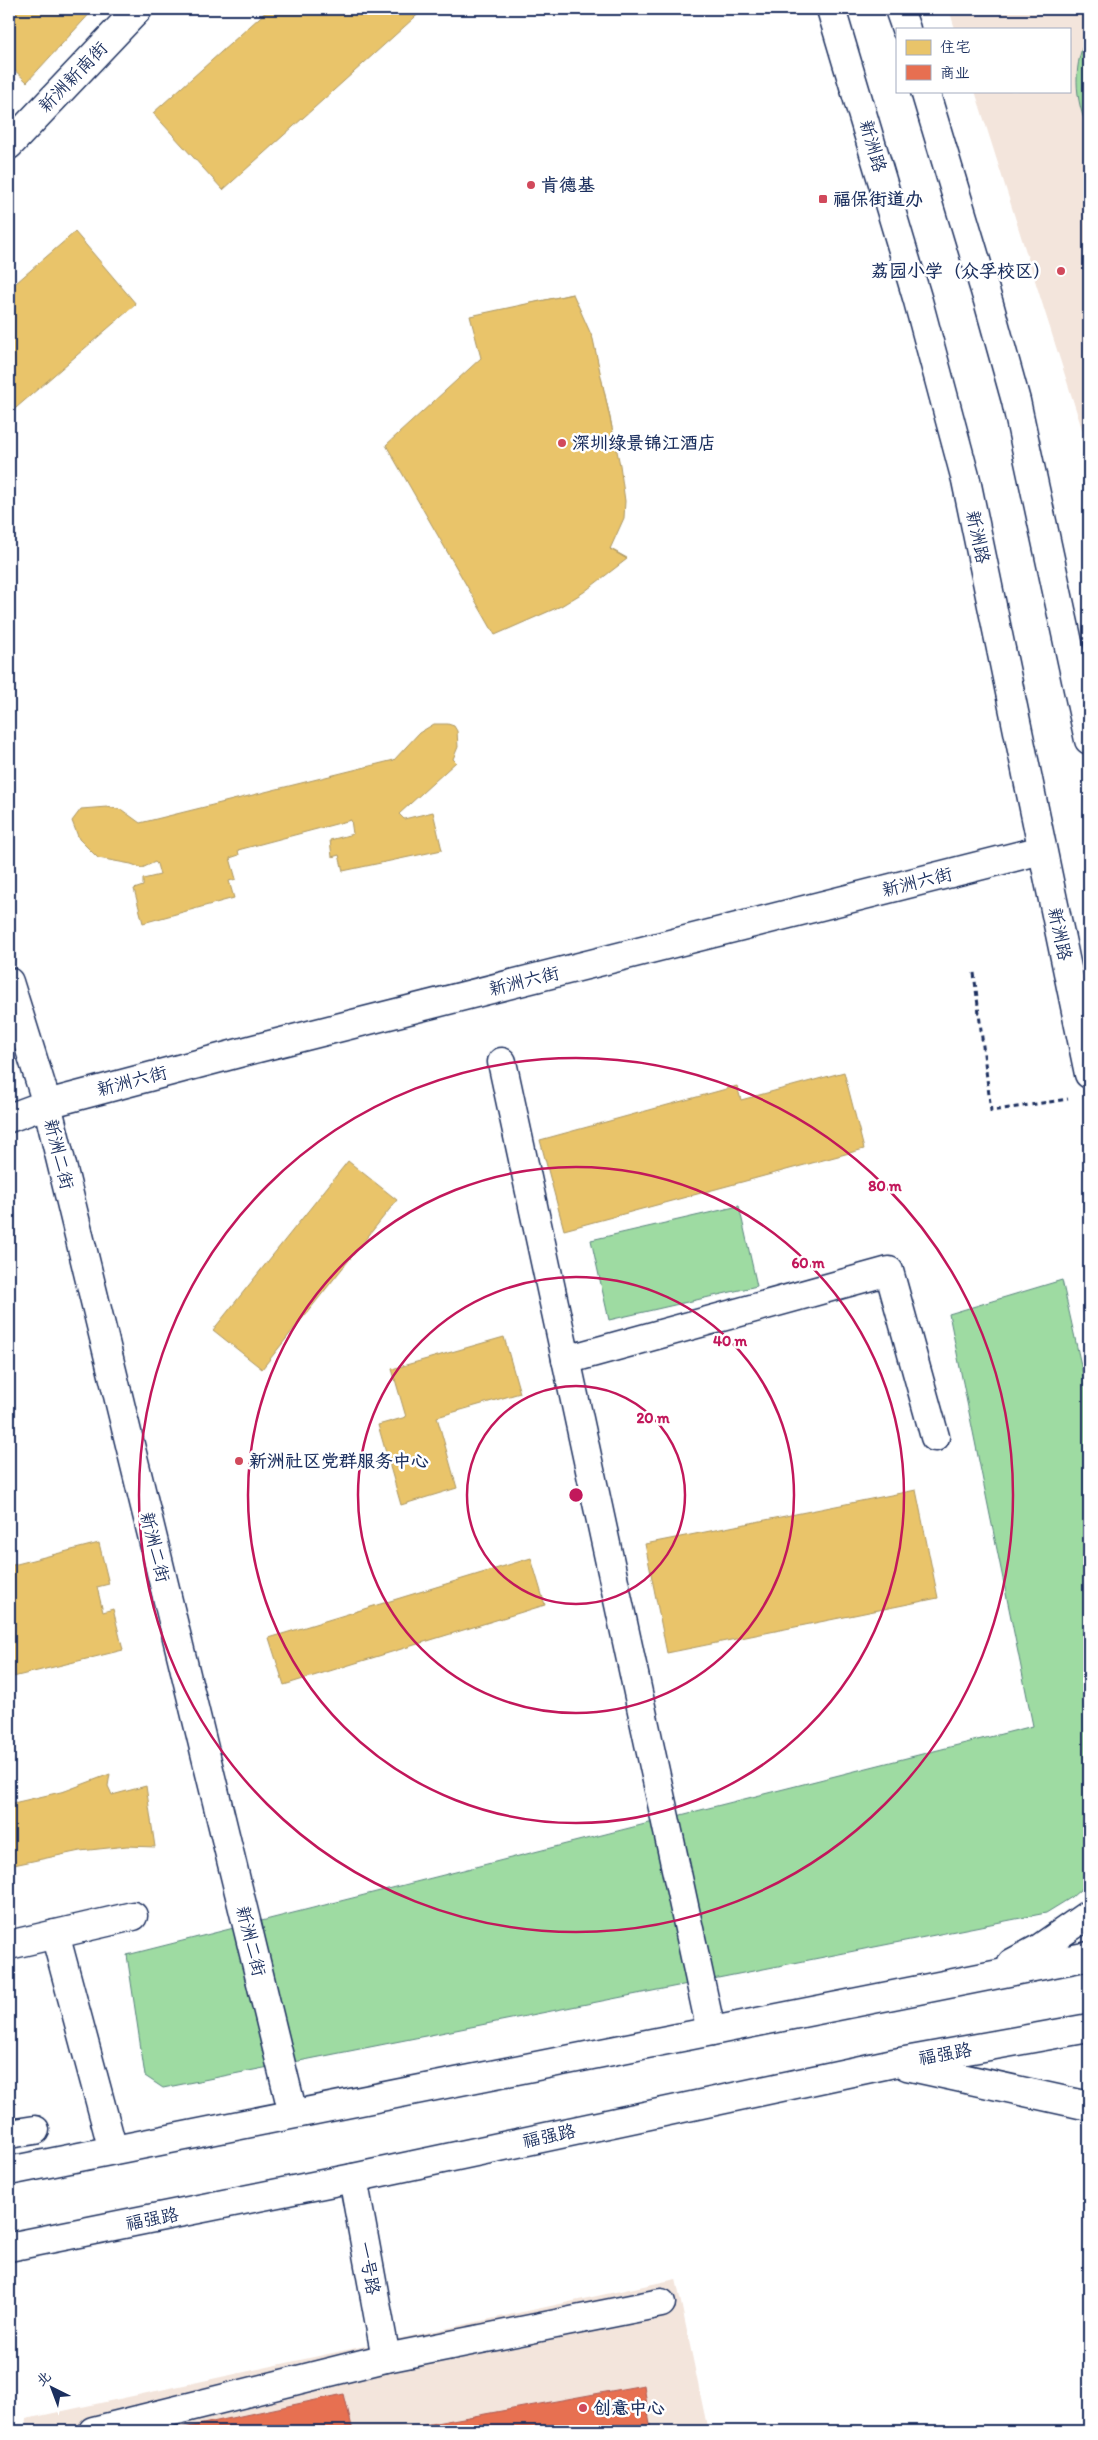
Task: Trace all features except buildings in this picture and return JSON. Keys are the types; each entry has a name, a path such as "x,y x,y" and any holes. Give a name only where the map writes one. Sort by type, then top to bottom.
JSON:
{"main road":[{"name":"新洲新南街","path":"9,144 138,9"},
{"name":"新洲路","path":"831,9 915,292 966,480 1089,1074"},
{"path":"900,9 906,28"},
{"path":"925,92 1016,401 1089,740"},
{"name":"新洲六街","path":"9,1118 47,1104 254,1049 1042,850"},
{"name":"新洲二街","path":"9,982 47,1104 293,2114"},
{"path":"502,1062 711,2031"},
{"path":"566,1360 890,1271 935,1438"},
{"path":"988,1976 1040,1948 1089,1914"},
{"path":"9,1945 133,1916"},
{"path":"55,1934 113,2150"},
{"path":"9,2171 1089,1956"},
{"name":"福强路","path":"9,2248 353,2178 894,2063 1089,2028"},
{"path":"894,2063 1089,2106"},
{"name":"一号路","path":"353,2178 386,2358"},
{"path":"93,2431 386,2358 661,2303"}],"path":[{"path":"974,973 991,1111 1070,1099"}],"shaded area":[{"name":"荔园小学（众孚校区）","path":"949,9 1089,9 1089,451 975,92 1070,92 1070,28 955,28"},
{"path":"676,2279 708,2431 25,2431 26,2419"}],"green space":[{"path":"1089,32 1089,131 1080,107 1077,82 1080,56"},
{"path":"739,1206 757,1286 609,1320 591,1240"},
{"path":"1062,1280 1089,1401 1089,1882 1072,1897 1046,1913 163,2088 145,2076 127,1955 1033,1726 949,1314"}],"place":[{"name":"肯德基","path":"531,185"},
{"name":"福保街道办","path":"823,199"},
{"name":"荔园小学（众孚校区）","path":"1061,271"},
{"name":"深圳绿景锦江酒店","path":"562,443"},
{"name":"新洲社区党群服务中心","path":"239,1461"},
{"name":"创意中心","path":"583,2408"}]}
